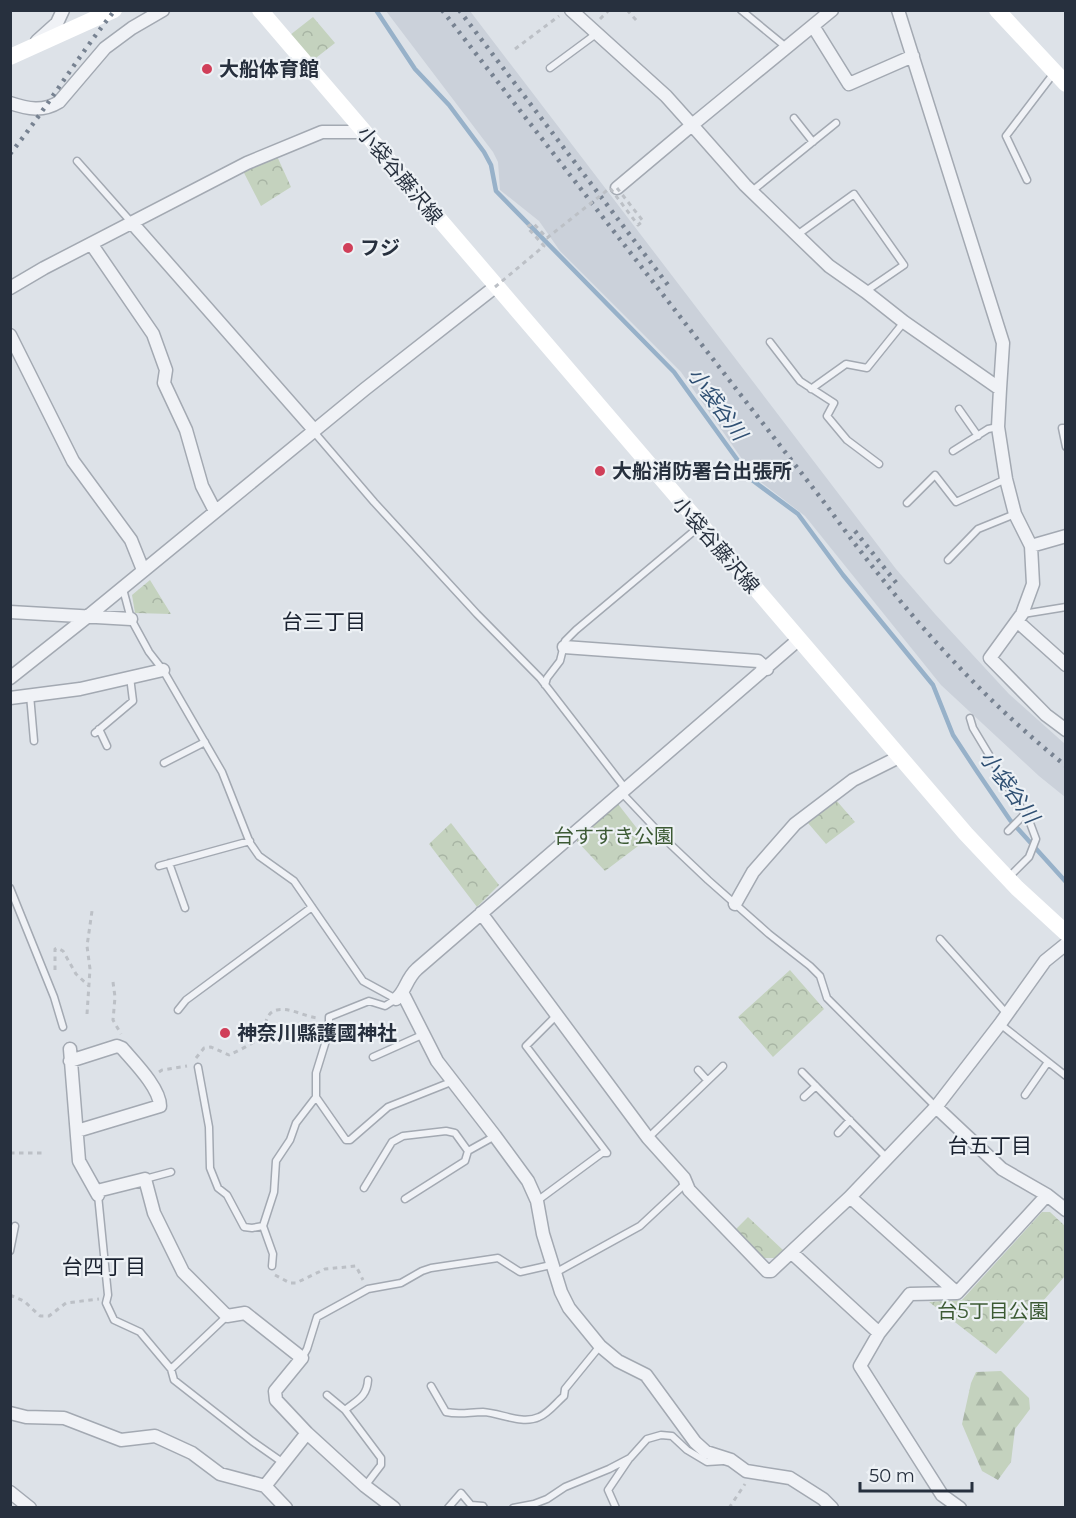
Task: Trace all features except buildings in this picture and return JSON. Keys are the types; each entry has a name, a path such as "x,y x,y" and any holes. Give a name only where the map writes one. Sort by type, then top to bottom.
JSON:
{"main road":[{"path":"18,54 114,10"},
{"name":"小袋谷藤沢線","path":"261,10 495,287 966,834 1065,933"},
{"path":"997,10 1060,78"}],"street":[{"path":"18,54 57,23 63,10"},
{"path":"10,103 35,109 49,108 64,96 105,48 132,28 163,10"},
{"path":"571,10 666,96 752,192 829,266 1000,389"},
{"path":"617,188 832,10"},
{"path":"898,10 1003,343 998,428 1006,479 1015,514 1031,546 1033,584 1020,617 990,658 1046,715 1065,730"},
{"path":"813,26 849,84 913,56"},
{"path":"10,288 44,268 133,224 247,163 322,132 364,132"},
{"path":"133,224 315,431"},
{"path":"92,245 153,334 166,370 164,383 194,453 202,486 215,511"},
{"path":"10,678 365,389 495,287"},
{"path":"10,335 73,461 130,540 143,570"},
{"path":"1031,546 1065,537"},
{"path":"10,612 131,619"},
{"path":"1020,617 1065,665"},
{"path":"798,640 409,976 400,996 451,1082 528,1181 537,1201 553,1270 569,1308 600,1346 618,1361 646,1375 695,1442 706,1452 731,1460 746,1471 790,1478 823,1499 832,1508"},
{"path":"564,647 758,661 766,669"},
{"path":"10,698 80,689 163,670"},
{"path":"735,904 753,872 795,824 853,780 899,757"},
{"path":"481,914 648,1138 684,1178 685,1184 766,1271 771,1271 792,1253 850,1197 936,1107 1004,1019 1045,961 1065,944"},
{"path":"77,1131 160,1106 160,1098 149,1081 122,1048 117,1046 70,1055 79,1161 98,1193 146,1179 154,1213 183,1272 227,1316 245,1313 302,1358 275,1391 276,1400 307,1432 366,1486 394,1508"},
{"path":"936,1107 1002,1168 1047,1195 1065,1210"},
{"path":"960,1508 942,1495 860,1366 879,1333 910,1294 957,1293 1047,1195"},
{"path":"850,1197 957,1293"},
{"path":"792,1253 879,1333"},
{"path":"10,1413 26,1417 64,1418 121,1440 155,1436 192,1453 220,1474 265,1486 286,1508"},
{"path":"265,1486 307,1432"},
{"path":"10,1492 30,1508"}],"lane":[{"path":"741,10 786,47"},
{"path":"550,68 596,34"},
{"path":"1027,180 1006,136 1060,78"},
{"path":"794,118 813,142"},
{"path":"752,192 836,123"},
{"path":"77,161 133,224"},
{"path":"796,236 854,194 904,265 866,292"},
{"path":"811,389 846,364 867,368 904,322"},
{"path":"770,342 800,381 834,403 827,416 847,440 879,464"},
{"path":"959,409 978,436"},
{"path":"953,451 988,429 998,428"},
{"path":"1065,428 1062,428 1065,447"},
{"path":"315,431 374,502 545,685 623,790 670,844 769,934 810,966 820,976 827,998 936,1107"},
{"path":"907,503 936,475 956,502 1006,479"},
{"path":"948,560 978,530 1015,514"},
{"path":"545,685 547,678 560,661 565,641 700,526"},
{"path":"123,586 131,619 148,652 163,670 222,772 250,841 260,856 294,881 363,981 400,996"},
{"path":"1020,617 1065,607"},
{"path":"107,746 97,731 133,701 129,677"},
{"path":"30,695 34,741"},
{"path":"970,718 979,738 1025,814 1036,839 1029,857 1008,878"},
{"path":"164,763 205,742"},
{"path":"1008,831 1025,814"},
{"path":"159,866 250,841"},
{"path":"169,863 185,908"},
{"path":"10,888 54,997 63,1027"},
{"path":"178,1010 186,1000 312,907"},
{"path":"940,939 1004,1019 1065,1076"},
{"path":"400,996 385,1006 369,1001 329,1017 329,1031 316,1072 316,1097 346,1140 350,1140 388,1107 451,1082"},
{"path":"537,1201 602,1153 607,1153 526,1046 557,1016"},
{"path":"373,1057 423,1035"},
{"path":"1025,1095 1048,1062"},
{"path":"196,1064 209,1127 210,1168 218,1188 227,1196 244,1227 263,1226"},
{"path":"648,1138 723,1066"},
{"path":"698,1070 708,1080"},
{"path":"802,1072 887,1158"},
{"path":"804,1097 816,1086"},
{"path":"272,1266 273,1254 263,1226 274,1192 276,1161 290,1140 296,1123 316,1097"},
{"path":"838,1133 850,1120"},
{"path":"364,1188 392,1142 403,1136 446,1131 455,1133 468,1151"},
{"path":"405,1199 465,1161 468,1151 495,1136"},
{"path":"146,1179 171,1172"},
{"path":"302,1358 317,1317 368,1289 401,1283 431,1268 498,1258 520,1272 553,1270 640,1226 685,1184"},
{"path":"98,1193 106,1303 114,1320 140,1332 171,1369 174,1380 282,1462"},
{"path":"10,1251 15,1226"},
{"path":"171,1369 227,1316"},
{"path":"431,1386 446,1412 459,1415 483,1412 506,1418 532,1419 540,1417 564,1396 565,1389 600,1346"},
{"path":"345,1410 367,1390 368,1380"},
{"path":"327,1395 345,1410 381,1458 381,1465 366,1486"},
{"path":"616,1508 608,1490 630,1458 647,1439 661,1435 672,1436 687,1450 708,1462 731,1460"},
{"path":"513,1508 547,1499 565,1487 592,1477 630,1458"},
{"path":"448,1508 461,1493 471,1505 484,1508"}],"path":[{"path":"515,50 567,10"},
{"path":"627,10 637,21"},
{"path":"495,287 544,246 527,227 533,222 547,238 610,188 638,225 643,220 617,188"},
{"path":"87,1014 90,963 87,946 92,911"},
{"path":"54,997 57,990 55,958 57,948 63,951 76,974 89,986"},
{"path":"112,982 115,997 113,1020 124,1041 122,1048"},
{"path":"196,1064 204,1048 211,1047 229,1054 257,1040 263,1032 267,1017 273,1011 284,1010 317,1018 329,1017"},
{"path":"149,1081 162,1070 190,1065"},
{"path":"10,1153 44,1153"},
{"path":"272,1266 272,1272 278,1278 296,1283 325,1269 356,1266 368,1289"},
{"path":"10,1295 24,1301 40,1316 49,1316 66,1303 107,1298"},
{"path":"729,1508 747,1478 746,1471"}],"shaded area":[{"path":"386,11 470,11 896,569 1009,694 1065,744 1065,797 1039,776 941,685 805,516 762,483 742,459 681,372 560,251 539,221 500,190 498,162 493,152"}],"green space":[{"path":"313,17 335,43 312,61 290,35"},
{"path":"276,154 291,187 261,206 242,169"},
{"path":"150,580 171,614 135,613 132,595"},
{"path":"836,800 855,822 826,844 808,823"},
{"name":"台すすき公園","path":"618,804 646,840 605,871 575,839"},
{"path":"451,823 499,885 477,907 429,844"},
{"path":"790,970 824,1009 773,1057 738,1017"},
{"name":"台5丁目公園","path":"1042,1212 1050,1212 1065,1226 1065,1276 996,1354 929,1302 962,1300"},
{"path":"748,1217 784,1251 777,1258 763,1258 736,1229"},
{"path":"1001,1371 1029,1398 1030,1409 1015,1429 1011,1462 998,1480 982,1471 962,1424 971,1383 976,1372"}],"waterway":[{"name":"小袋谷川","path":"376,10 415,69 449,105 484,152 491,165 496,191 674,372 752,480 798,514 843,575 933,685 953,735 1010,820 1066,882"}],"railway":[{"path":"10,154 115,10"},
{"path":"442,10 908,611 999,707 1066,766"},
{"path":"459,10 668,285"},
{"path":"855,531 898,585"}],"place":[{"name":"大船体育館","path":"207,69"},
{"name":"フジ","path":"348,248"},
{"name":"大船消防署台出張所","path":"600,471"},
{"name":"神奈川縣護國神社","path":"225,1033"}],"district":[{"name":"台三丁目","path":"324,622"},
{"name":"台五丁目","path":"990,1146"},
{"name":"台四丁目","path":"104,1267"}]}
